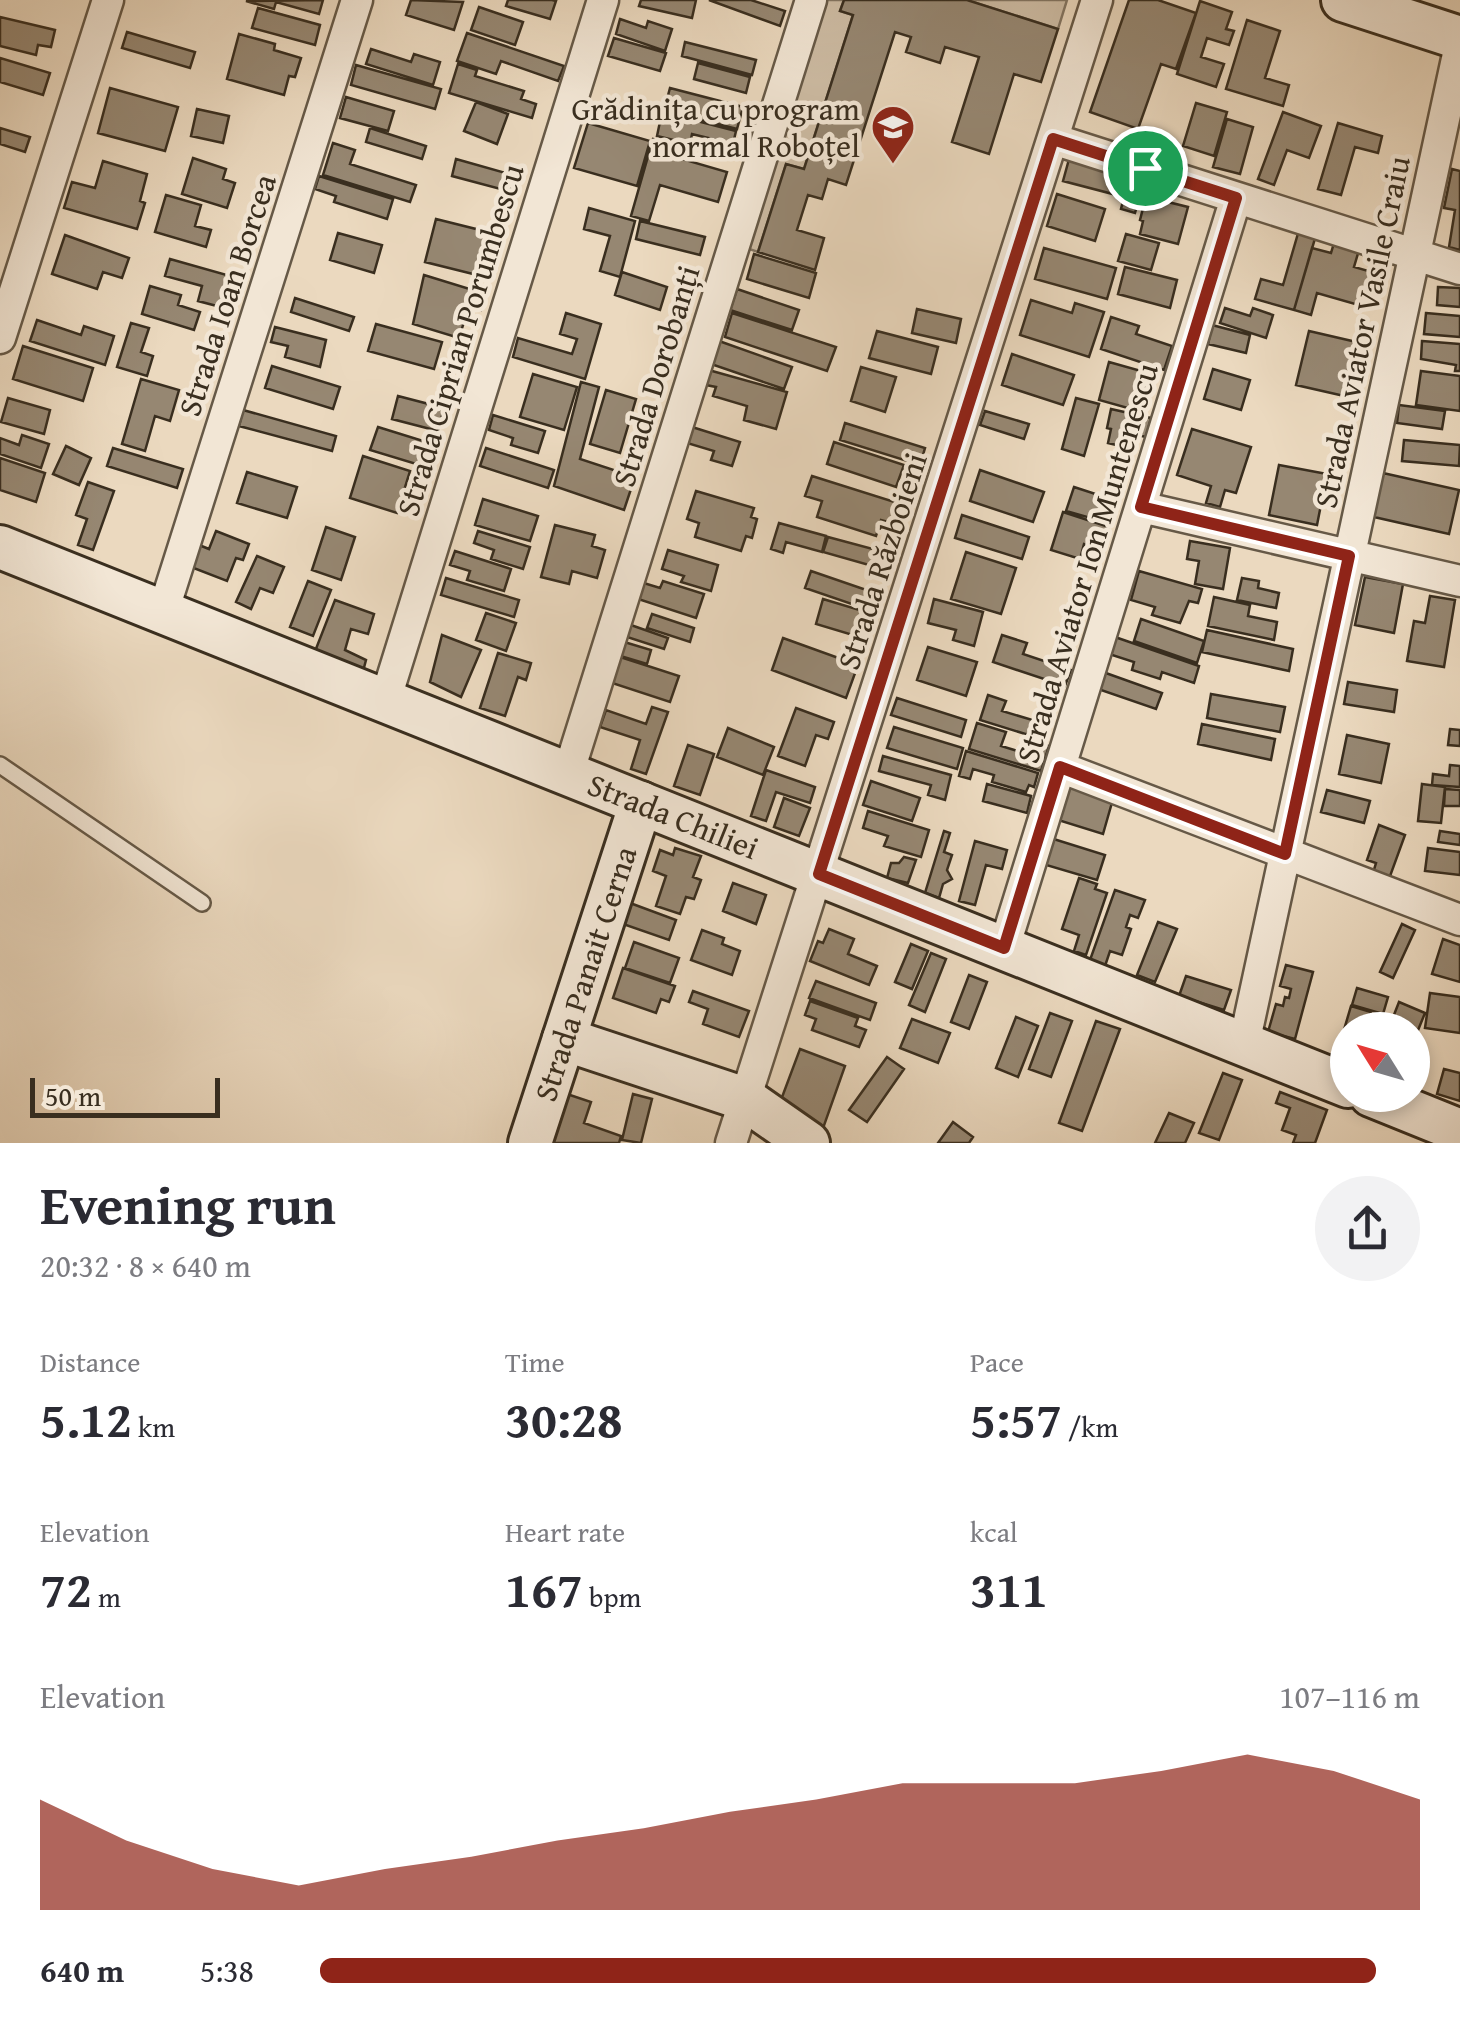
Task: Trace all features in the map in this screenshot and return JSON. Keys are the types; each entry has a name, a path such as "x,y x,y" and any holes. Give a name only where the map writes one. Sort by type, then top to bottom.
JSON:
{"street":[{"path":"0,338 108,0"},
{"name":"Strada Ioan Borcea","path":"163,612 357,0"},
{"name":"Strada Ciprian Porumbescu","path":"384,700 603,0"},
{"name":"Strada Dorobanți","path":"568,774 811,0"},
{"name":"Strada Războieni","path":"731,1143 1097,0"},
{"path":"1343,0 1460,41"},
{"name":"Strada Aviator Vasile Craiu","path":"1244,1044 1460,41"},
{"path":"1053,139 1460,269"},
{"name":"Strada Aviator Ion Muntenescu","path":"1004,948 1236,198"},
{"path":"1141,507 1460,581"},
{"name":"Strada Chiliei","path":"0,547 1330,1079"},
{"path":"1060,767 1460,920"},
{"name":"Strada Panait Cerna","path":"530,1143 641,803"},
{"path":"564,1039 745,1099 808,1143"},
{"path":"1413,1112 1460,1131"}],"lane":[{"path":"0,765 202,903"}],"shaded area":[{"path":"824,0 844,0 840,11 853,15 804,169 786,164 758,252 746,248"},
{"path":"967,0 1067,0 1058,29"}],"building":[{"path":"323,0 319,14 276,2 274,9 246,1"},
{"path":"411,0 463,2 454,30 406,15"},
{"path":"508,0 556,1 550,19 506,6"},
{"path":"641,0 696,0 692,18 639,6"},
{"path":"709,0 751,0 785,11 780,26"},
{"path":"844,0 967,0 1058,29 1041,82 1014,74 989,154 952,142 979,57 945,47 940,63 906,52 911,37 895,32 846,185 828,179 822,199 808,195 797,230 824,238 815,270 758,252 786,164 804,169 853,15 840,11"},
{"path":"1129,0 1158,0 1196,13 1176,69 1161,64 1138,129 1090,112"},
{"path":"1200,1 1232,12 1226,29 1234,31 1229,45 1207,38 1201,57 1224,64 1216,87 1177,74"},
{"path":"479,7 523,22 515,45 471,30"},
{"path":"258,8 320,25 315,45 252,28"},
{"path":"0,17 55,30 51,47 38,45 36,55 0,46"},
{"path":"620,19 646,28 648,21 672,29 665,51 616,34"},
{"path":"1247,20 1280,31 1265,78 1289,85 1283,106 1226,89"},
{"path":"127,32 195,52 190,68 122,48"},
{"path":"467,33 564,66 558,81 501,61 496,74 457,61"},
{"path":"239,34 275,44 274,50 301,58 295,77 289,76 284,95 227,79"},
{"path":"614,38 666,53 660,71 608,56"},
{"path":"685,42 756,60 752,75 682,56"},
{"path":"371,49 411,62 414,54 440,62 433,85 366,64"},
{"path":"0,58 50,73 43,95 0,82"},
{"path":"698,63 750,77 746,93 694,79"},
{"path":"458,64 477,70 475,76 524,91 521,99 536,104 532,118 449,93"},
{"path":"356,65 441,89 435,109 351,85"},
{"path":"110,88 178,107 165,151 98,133"},
{"path":"670,88 743,107 737,129 664,110"},
{"path":"346,97 394,111 388,131 340,118"},
{"path":"476,102 508,114 497,144 464,131"},
{"path":"1196,103 1227,112 1214,156 1183,146"},
{"path":"197,109 229,116 223,143 191,136"},
{"path":"662,112 736,131 733,144 692,134 690,144 657,136"},
{"path":"1283,112 1321,126 1309,158 1287,150 1274,185 1258,179"},
{"path":"1227,119 1253,127 1240,174 1213,167"},
{"path":"588,123 650,141 637,186 574,168"},
{"path":"1338,123 1382,136 1378,153 1355,147 1341,195 1318,189"},
{"path":"0,128 30,137 25,152 0,144"},
{"path":"370,128 426,146 422,159 366,142"},
{"path":"653,139 671,144 668,155 727,172 718,202 660,185 649,221 631,216"},
{"path":"333,143 355,150 350,164 416,185 410,202 323,175"},
{"path":"1071,152 1144,180 1135,213 1121,209 1124,197 1063,181"},
{"path":"193,158 226,169 223,179 235,183 227,208 182,194"},
{"path":"456,159 516,176 512,192 452,176"},
{"path":"103,161 147,174 140,201 145,203 137,229 64,208 72,182 95,188"},
{"path":"1452,169 1460,171 1460,250 1449,247 1455,210 1444,208"},
{"path":"319,176 393,199 387,219 334,202 336,196 315,189"},
{"path":"1151,177 1169,182 1164,201 1188,207 1178,244 1140,234"},
{"path":"1057,194 1105,209 1095,241 1047,226"},
{"path":"166,195 201,205 195,226 211,230 206,247 155,232"},
{"path":"589,208 635,221 620,277 600,271 610,236 584,229"},
{"path":"436,219 492,233 481,276 425,262"},
{"path":"640,221 705,237 700,255 636,239"},
{"path":"1299,230 1316,235 1294,310 1255,299 1261,279 1283,285"},
{"path":"338,233 382,245 374,273 330,260"},
{"path":"1126,234 1159,243 1151,270 1118,261"},
{"path":"65,235 129,258 122,278 103,272 97,289 52,274"},
{"path":"1334,243 1359,250 1354,267 1379,274 1369,308 1317,293 1311,315 1294,310 1312,248 1331,253"},
{"path":"1044,248 1116,268 1107,299 1035,279"},
{"path":"754,254 816,273 809,298 747,279"},
{"path":"170,259 241,279 232,310 198,301 202,286 165,276"},
{"path":"1125,267 1177,280 1170,308 1118,294"},
{"path":"622,272 667,287 660,310 615,295"},
{"path":"424,275 486,294 481,310 469,306 459,338 413,324"},
{"path":"150,286 181,295 178,305 200,312 194,330 142,314"},
{"path":"1438,287 1460,288 1460,307 1437,305"},
{"path":"737,289 799,310 792,330 730,310"},
{"path":"295,298 354,317 349,331 291,312"},
{"path":"1031,300 1072,313 1075,303 1104,312 1089,357 1020,335"},
{"path":"1225,308 1250,316 1253,308 1273,315 1266,338 1220,323"},
{"path":"917,309 961,319 956,343 912,333"},
{"path":"566,313 601,324 585,379 513,357 518,338 572,354 577,339 560,334"},
{"path":"732,313 836,347 827,371 725,337"},
{"path":"1426,313 1460,316 1460,337 1424,334"},
{"path":"1111,317 1139,326 1136,334 1172,346 1164,370 1101,349"},
{"path":"37,320 81,335 84,326 114,336 105,365 30,341"},
{"path":"131,323 149,328 141,352 153,356 147,376 117,367"},
{"path":"376,324 442,342 434,369 368,351"},
{"path":"1212,325 1250,335 1246,353 1208,344"},
{"path":"275,327 326,340 320,367 285,357 288,346 271,342"},
{"path":"877,331 938,347 931,374 869,358"},
{"path":"1309,331 1365,344 1353,398 1296,385"},
{"path":"719,341 792,367 784,389 711,364"},
{"path":"1422,341 1460,344 1460,371 1455,371 1456,365 1421,359"},
{"path":"23,346 93,368 83,401 13,379"},
{"path":"1012,354 1074,375 1063,405 1002,385"},
{"path":"1109,362 1152,374 1142,412 1099,400"},
{"path":"272,366 340,387 333,409 265,388"},
{"path":"861,367 896,377 885,412 851,401"},
{"path":"705,369 787,392 776,429 744,420 747,406 713,396 716,387 701,384"},
{"path":"1213,369 1250,380 1241,410 1204,399"},
{"path":"1421,371 1460,376 1460,411 1416,405"},
{"path":"533,374 577,387 564,430 520,417"},
{"path":"141,379 179,390 170,421 155,416 145,451 122,444"},
{"path":"581,382 599,387 580,459 635,477 624,510 554,486"},
{"path":"606,390 636,399 620,453 590,444"},
{"path":"398,396 444,408 438,431 392,419"},
{"path":"8,398 50,410 44,434 1,422"},
{"path":"1076,398 1099,404 1084,456 1062,449"},
{"path":"1399,405 1445,411 1442,429 1397,423"},
{"path":"1111,409 1151,418 1146,437 1133,434 1129,448 1108,443"},
{"path":"243,410 336,436 332,451 239,426"},
{"path":"985,411 1029,424 1024,439 980,425"},
{"path":"493,415 545,431 538,453 511,445 513,438 489,430"},
{"path":"845,423 925,448 920,465 840,440"},
{"path":"378,427 433,444 426,467 370,450"},
{"path":"692,427 740,442 732,466 711,460 714,451 687,443"},
{"path":"1192,429 1251,447 1236,493 1225,490 1220,507 1206,503 1211,486 1177,475"},
{"path":"22,435 49,444 41,468 0,454 0,438 19,445"},
{"path":"1404,440 1460,445 1459,466 1402,461"},
{"path":"834,442 904,465 896,487 827,464"},
{"path":"66,446 91,458 79,485 53,474"},
{"path":"113,448 183,469 177,488 107,466"},
{"path":"486,448 554,470 548,488 480,466"},
{"path":"363,456 410,471 397,513 350,498"},
{"path":"0,458 45,473 36,502 0,490"},
{"path":"1279,465 1327,474 1317,525 1269,515"},
{"path":"980,470 1044,492 1033,522 970,501"},
{"path":"247,472 297,487 287,518 237,503"},
{"path":"1383,473 1459,490 1449,534 1374,517"},
{"path":"812,476 901,504 895,524 881,520 876,536 817,517 822,501 805,496"},
{"path":"88,482 114,491 93,550 78,545 87,519 76,515"},
{"path":"1074,487 1108,498 1101,521 1066,511"},
{"path":"696,491 754,508 751,517 757,519 752,538 746,536 741,551 695,537 699,523 687,519"},
{"path":"483,499 538,516 530,541 475,525"},
{"path":"1063,512 1109,527 1102,549 1084,544 1080,559 1051,550"},
{"path":"962,515 1029,537 1022,559 955,538"},
{"path":"779,523 826,536 822,552 786,542 783,553 771,549"},
{"path":"555,525 595,535 592,546 605,550 597,578 572,571 569,584 541,577"},
{"path":"326,527 355,537 341,580 312,570"},
{"path":"216,531 249,544 243,560 236,558 227,581 191,567 199,545 209,549"},
{"path":"478,531 530,547 523,569 491,559 494,550 474,543"},
{"path":"828,537 888,553 883,569 823,552"},
{"path":"1190,541 1230,548 1223,589 1195,584 1199,561 1187,559"},
{"path":"668,550 718,565 711,591 681,582 684,576 662,569"},
{"path":"455,551 511,569 504,591 467,580 470,571 450,565"},
{"path":"966,552 1016,568 1001,614 951,599"},
{"path":"257,556 284,567 273,593 260,588 251,609 236,602"},
{"path":"811,571 881,595 875,612 805,588"},
{"path":"1139,571 1202,589 1198,603 1189,601 1180,623 1152,615 1155,607 1131,600"},
{"path":"1365,577 1403,584 1394,633 1355,625"},
{"path":"446,578 519,600 514,617 441,595"},
{"path":"1242,578 1259,581 1258,588 1279,593 1276,608 1237,600"},
{"path":"308,581 331,590 313,636 290,627"},
{"path":"637,581 660,588 663,581 704,594 696,618 632,597"},
{"path":"1430,596 1455,600 1444,667 1407,661 1414,621 1425,623"},
{"path":"1214,597 1250,605 1248,616 1277,622 1274,640 1208,626"},
{"path":"823,599 863,611 856,636 816,624"},
{"path":"934,599 983,612 974,646 953,640 956,630 928,623"},
{"path":"335,600 374,614 368,634 351,629 345,650 366,660 361,679 312,659"},
{"path":"486,613 516,623 506,651 476,640"},
{"path":"652,614 694,628 690,642 647,628"},
{"path":"1141,619 1204,641 1197,663 1134,641"},
{"path":"628,624 668,638 664,649 624,636"},
{"path":"1207,630 1293,649 1289,671 1202,652"},
{"path":"442,635 481,650 461,697 430,682"},
{"path":"1002,635 1027,643 1023,654 1071,670 1065,686 993,662"},
{"path":"1115,637 1199,666 1194,683 1162,672 1160,679 1132,670 1134,662 1109,654"},
{"path":"783,638 858,665 846,698 772,670"},
{"path":"621,641 651,650 647,664 617,655"},
{"path":"928,647 977,662 966,696 917,680"},
{"path":"498,653 531,663 526,680 518,677 505,716 480,708"},
{"path":"614,655 679,676 670,702 606,681"},
{"path":"1103,672 1162,693 1156,709 1098,689"},
{"path":"1348,682 1397,690 1394,712 1344,704"},
{"path":"1211,694 1285,707 1280,732 1207,718"},
{"path":"988,695 1006,701 1002,711 1036,721 1032,736 980,720"},
{"path":"897,698 966,720 961,737 891,715"},
{"path":"652,707 668,712 646,774 631,769 640,740 600,727 606,710 646,724"},
{"path":"796,708 834,722 828,739 816,735 805,766 778,756"},
{"path":"977,723 1006,732 1001,746 1021,752 1025,739 1049,746 1041,771 969,749"},
{"path":"1202,724 1275,739 1271,760 1198,744"},
{"path":"894,727 963,748 957,769 887,748"},
{"path":"728,728 774,747 763,775 717,757"},
{"path":"1450,729 1460,730 1460,746 1448,745"},
{"path":"1347,735 1389,744 1381,783 1339,774"},
{"path":"688,745 714,754 700,795 674,786"},
{"path":"966,751 1038,773 1034,787 1029,785 1026,792 992,782 994,775 973,769 970,779 959,776"},
{"path":"883,756 951,775 945,800 928,795 931,785 879,771"},
{"path":"1450,765 1460,766 1460,787 1432,785 1433,774 1449,776"},
{"path":"766,770 815,787 810,803 776,792 766,821 751,816"},
{"path":"871,781 920,798 912,821 863,805"},
{"path":"987,784 1031,796 1027,813 983,801"},
{"path":"1422,784 1445,787 1441,823 1418,821"},
{"path":"1074,785 1115,792 1103,834 1058,820 1066,794"},
{"path":"1445,789 1460,790 1460,806 1444,806"},
{"path":"1327,790 1370,801 1364,823 1321,812"},
{"path":"784,798 810,808 799,836 774,827"},
{"path":"868,811 929,830 921,857 884,846 888,836 863,828"},
{"path":"1379,825 1405,835 1389,879 1373,873 1376,863 1367,860"},
{"path":"944,831 950,833 944,852 952,855 947,870 952,879 943,884 939,898 925,893"},
{"path":"1440,831 1460,834 1460,845 1438,842"},
{"path":"1044,836 1105,855 1097,880 1036,862"},
{"path":"975,841 1007,850 1002,869 986,865 975,905 959,901"},
{"path":"675,848 701,856 693,877 701,880 694,899 686,897 680,914 656,906 666,876 653,871 660,850 673,855"},
{"path":"1428,848 1460,852 1460,875 1425,871"},
{"path":"904,857 916,860 908,883 887,878 891,863 899,863"},
{"path":"1079,878 1097,884 1095,889 1107,893 1086,955 1074,951 1079,935 1062,929"},
{"path":"733,883 766,895 756,924 723,911"},
{"path":"1115,890 1145,900 1138,918 1130,915 1126,927 1131,929 1122,955 1110,951 1105,966 1090,960"},
{"path":"630,903 676,920 669,940 623,924"},
{"path":"1158,922 1177,929 1155,982 1137,975"},
{"path":"1402,924 1415,930 1393,978 1380,972"},
{"path":"829,929 854,939 848,954 877,966 869,985 810,961 818,941 823,943"},
{"path":"702,930 724,938 722,944 740,951 732,975 691,960"},
{"path":"1443,939 1460,945 1460,982 1432,974"},
{"path":"634,942 679,958 670,983 625,968"},
{"path":"911,944 928,951 912,989 895,982"},
{"path":"931,953 946,959 925,1012 909,1005"},
{"path":"1286,965 1313,972 1295,1039 1268,1032 1276,1004 1283,1006 1285,997 1289,998 1291,989 1280,986"},
{"path":"623,968 675,986 669,1002 661,999 656,1013 613,998"},
{"path":"969,975 987,982 969,1029 951,1022"},
{"path":"1186,976 1231,990 1224,1010 1179,996"},
{"path":"816,981 876,1003 870,1020 809,998"},
{"path":"1357,988 1388,997 1384,1012 1352,1005"},
{"path":"693,991 749,1011 739,1037 703,1024 708,1009 689,1002"},
{"path":"1430,993 1460,997 1460,1033 1430,1029"},
{"path":"810,1001 858,1018 855,1026 866,1030 859,1047 812,1030 816,1019 805,1015"},
{"path":"1399,1002 1423,1012 1395,1012"},
{"path":"1351,1006 1371,1012 1349,1012"},
{"path":"1050,1013 1072,1021 1051,1077 1029,1069"},
{"path":"1016,1017 1038,1026 1018,1077 996,1068"},
{"path":"912,1019 950,1033 938,1063 900,1048"},
{"path":"1096,1021 1120,1029 1082,1131 1059,1123"},
{"path":"800,1049 845,1066 821,1134 778,1108"},
{"path":"887,1057 904,1069 867,1122 849,1110"},
{"path":"1444,1069 1460,1073 1460,1101 1437,1094"},
{"path":"1223,1073 1242,1080 1219,1140 1199,1133"},
{"path":"1280,1092 1327,1110 1315,1143 1293,1143 1296,1135 1282,1130 1290,1108 1276,1103"},
{"path":"564,1093 591,1102 584,1123 621,1136 619,1143 547,1143"},
{"path":"633,1094 652,1099 641,1143 622,1140"},
{"path":"1169,1113 1194,1123 1185,1143 1155,1143"},
{"path":"953,1122 973,1137 969,1143 938,1143"}],"place":[{"name":"Grădinița cu program normal Roboțel","path":"893,165"}],"route":[{"path":"1053,139 1145,168 1236,198 1141,507 1349,556 1285,854 1060,767 1004,948 819,874 1053,139"}]}
